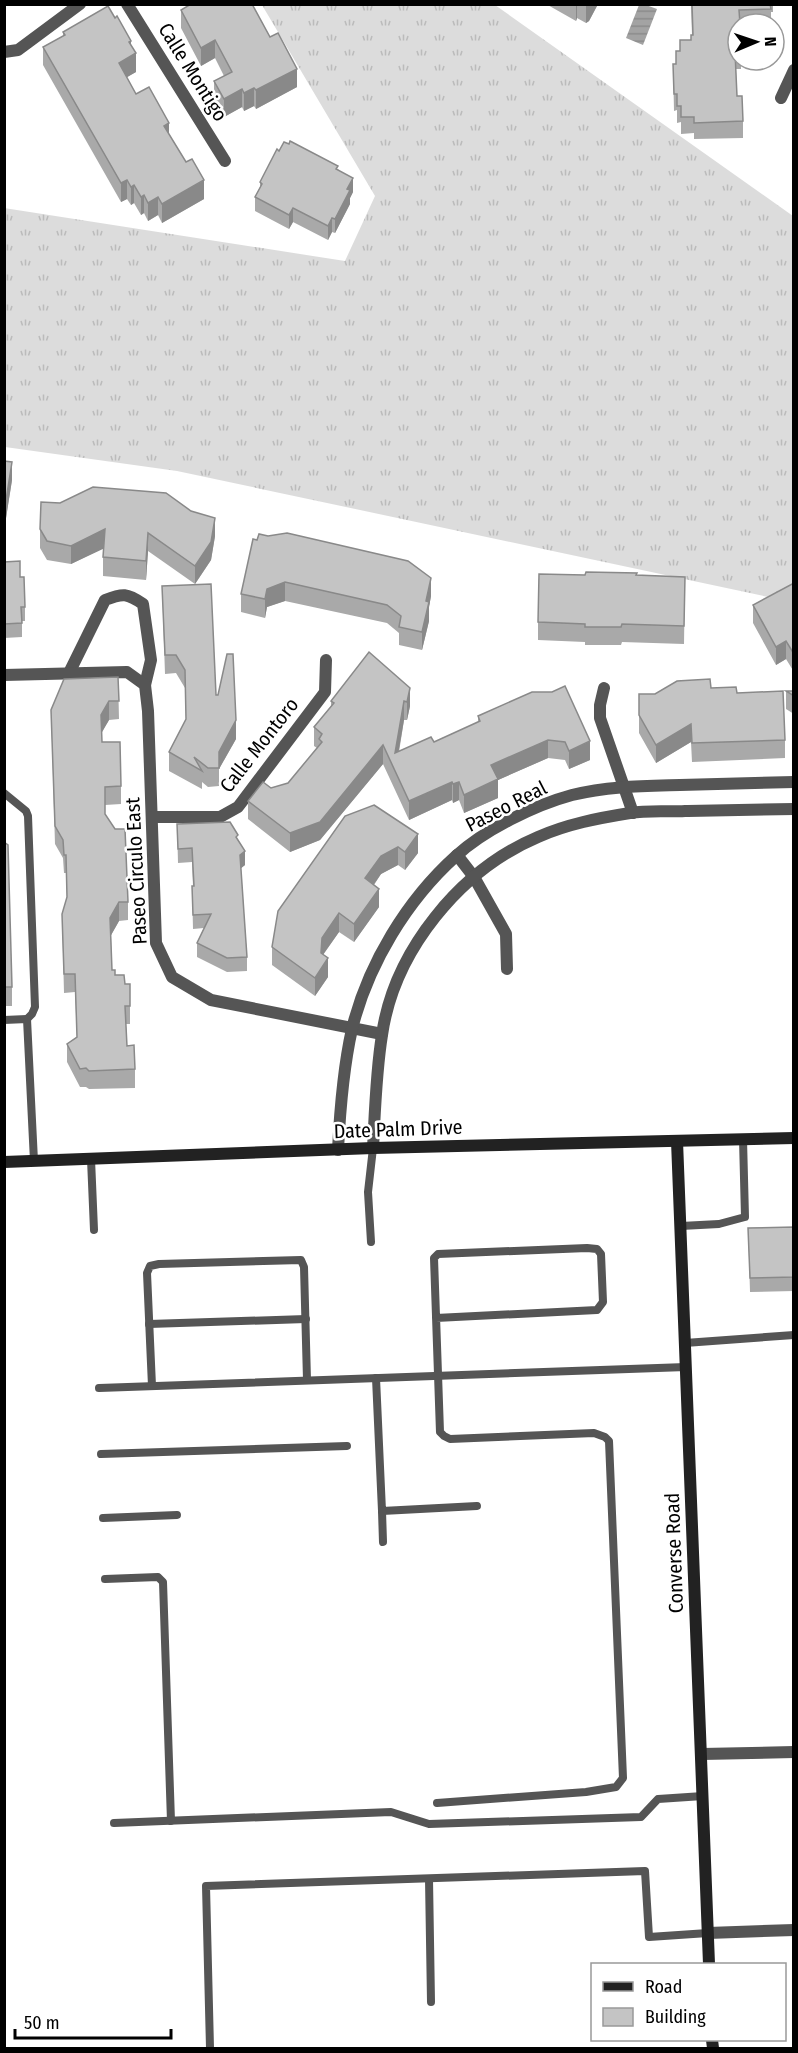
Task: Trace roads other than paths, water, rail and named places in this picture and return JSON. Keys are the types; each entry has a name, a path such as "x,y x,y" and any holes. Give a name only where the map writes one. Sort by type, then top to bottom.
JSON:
{"street":[{"path":"4,52 18,50 80,4"},
{"name":"Calle Montigo","path":"127,4 225,161"},
{"path":"782,98 794,70"},
{"path":"4,675 127,672 144,685 151,660 143,604 129,595 105,600 69,673"},
{"name":"Calle Montoro","path":"152,817 220,816 238,807 325,692 326,660"},
{"name":"Paseo Circulo East","path":"144,685 148,711 156,943 172,977 211,1000 382,1034"},
{"path":"604,688 600,718 633,813"},
{"name":"Paseo Real","path":"338,1150 340,1104 353,1027 376,964 392,935 411,908 457,855 483,836 542,806 570,796 625,786 794,782"},
{"path":"373,1148 382,1034 398,980 419,941 459,888 518,846 588,821 633,813 794,809"},
{"path":"457,855 474,877 506,934 507,969"},
{"name":"Date Palm Drive","path":"4,1162 373,1148 794,1138"},
{"name":"Converse Road","path":"677,1140 709,1963"},
{"path":"702,1754 794,1752"},
{"path":"708,1933 794,1930"}],"lane":[{"path":"4,793 26,811 28,816 35,1007 27,1019 4,1020"},
{"path":"27,1019 34,1161"},
{"path":"681,1227 719,1224 745,1217 743,1139"},
{"path":"370,1242 368,1192 373,1148"},
{"path":"91,1159 94,1230"},
{"path":"436,1318 597,1310 603,1302 601,1254 597,1249 587,1248 445,1252 434,1258 436,1318 440,1432 444,1437 450,1439 594,1433 609,1441 623,1778 616,1787 586,1792 437,1803"},
{"path":"152,1386 147,1273 150,1266 293,1259 301,1260 304,1267 307,1380"},
{"path":"149,1324 306,1319"},
{"path":"686,1343 794,1335"},
{"path":"99,1388 686,1367"},
{"path":"376,1378 383,1542"},
{"path":"101,1454 347,1446"},
{"path":"382,1511 477,1506"},
{"path":"103,1518 177,1515"},
{"path":"105,1579 158,1578 163,1582 171,1821"},
{"path":"114,1823 391,1812 429,1824 641,1817 658,1799 703,1796"},
{"path":"210,2049 206,1886 645,1871 649,1936 708,1933"},
{"path":"429,1879 431,2002"}]}
